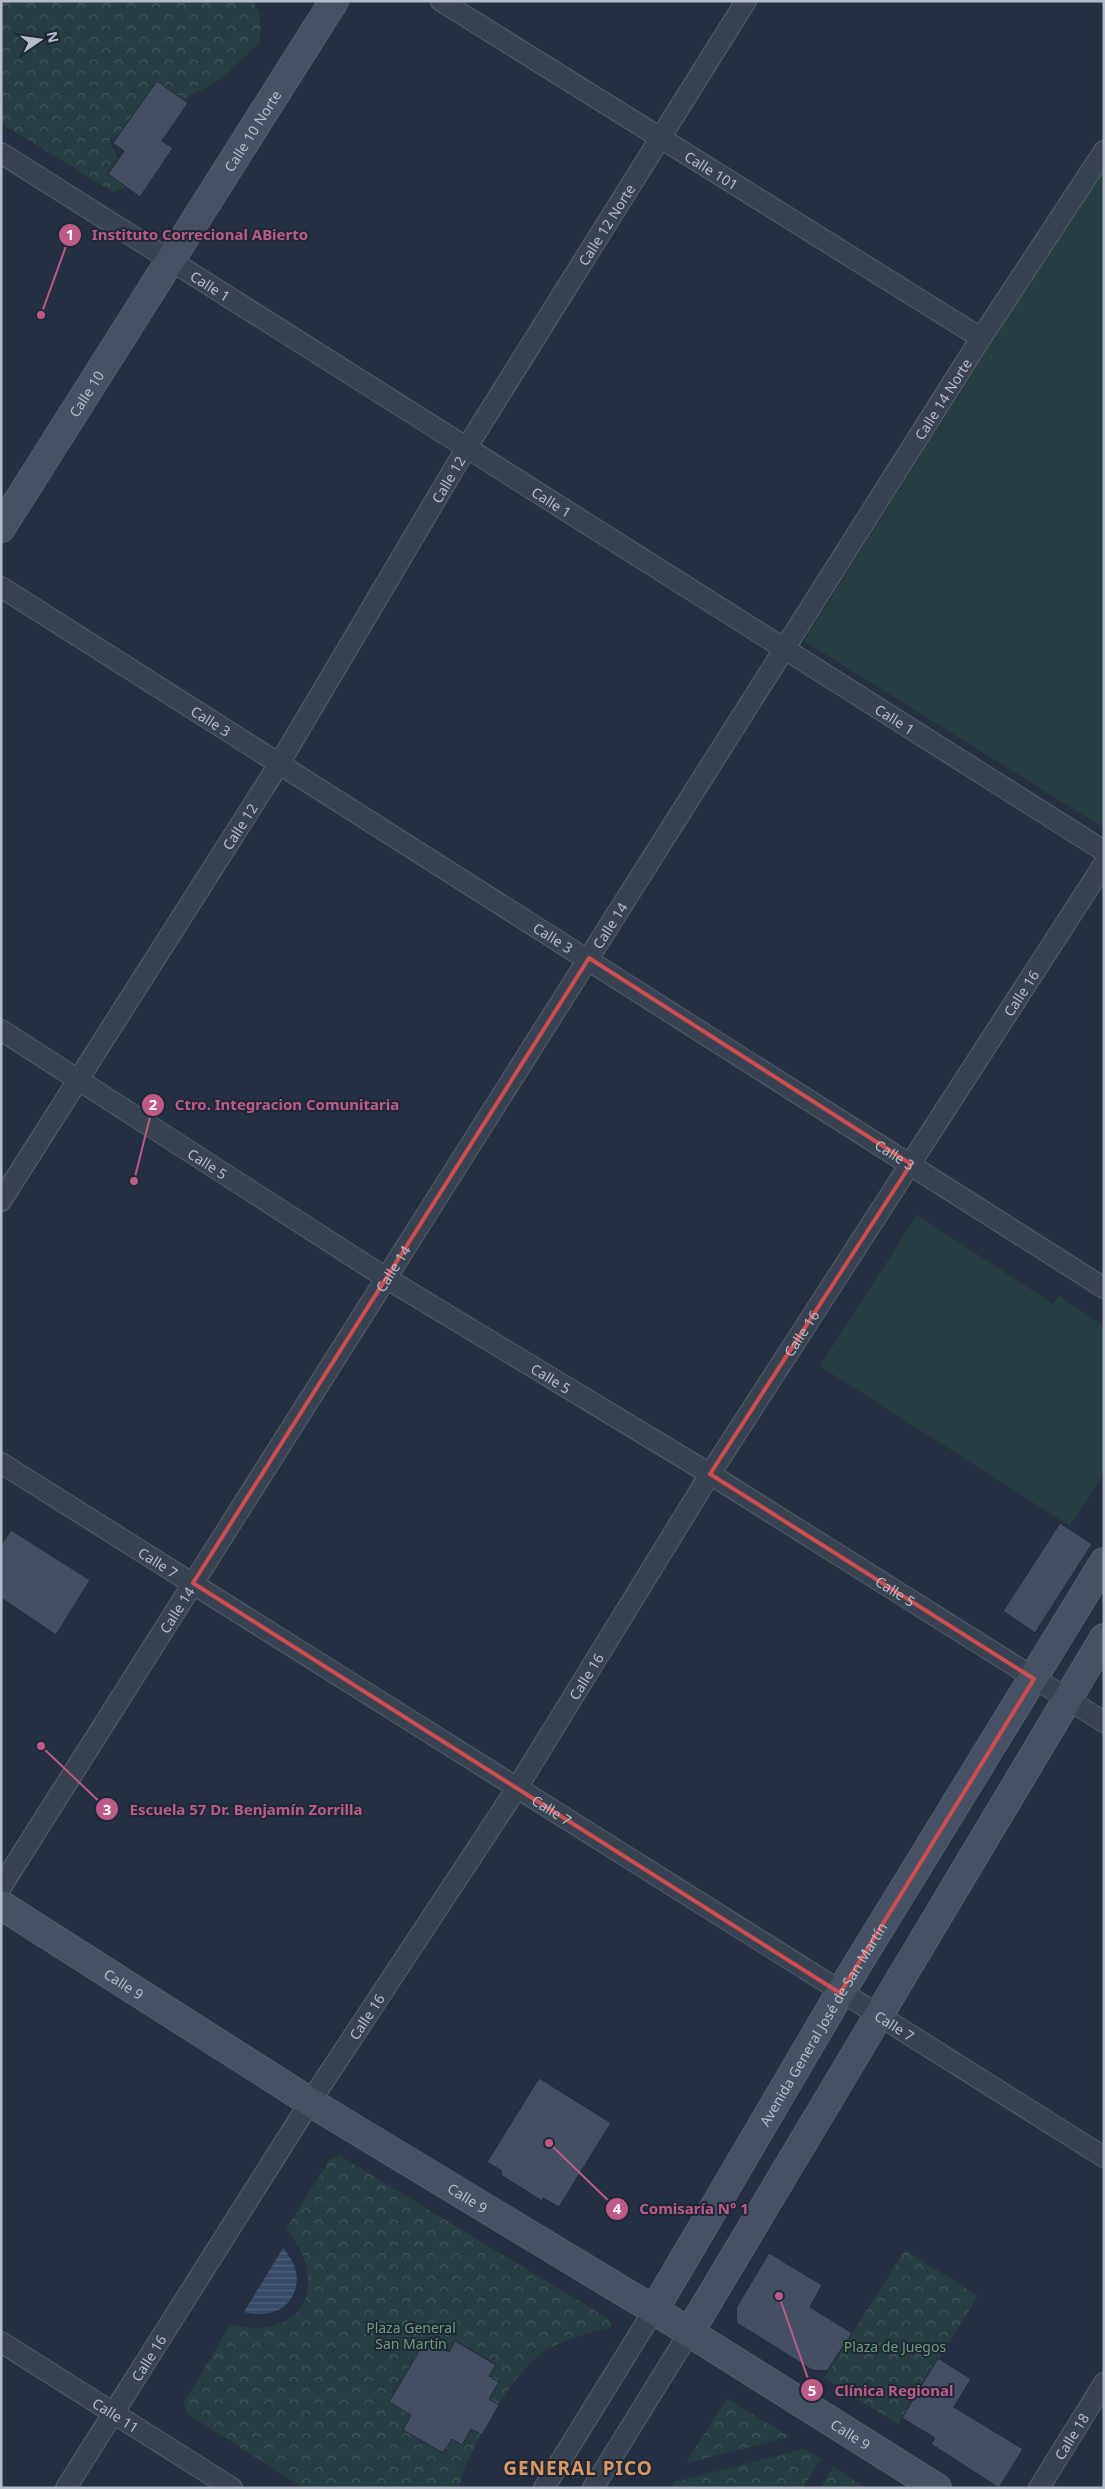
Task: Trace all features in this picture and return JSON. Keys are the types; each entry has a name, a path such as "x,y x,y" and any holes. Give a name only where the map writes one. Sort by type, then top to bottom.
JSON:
{"main road":[{"name":"Calle 10 Norte","path":"170,259 334,1"},
{"name":"Calle 10","path":"1,528 170,259"},
{"name":"Avenida General José de San Martín","path":"654,2310 840,1994 1104,1562"},
{"path":"690,2332 1066,1698 1104,1638"},
{"name":"Calle 9","path":"1,1905 310,2102 690,2332 937,2488"}],"street":[{"name":"Calle 101","path":"441,1 981,338"},
{"name":"Calle 12 Norte","path":"466,447 746,1"},
{"name":"Calle 14 Norte","path":"784,648 981,338 1104,151"},
{"name":"Calle 1","path":"1,153 1104,852"},
{"name":"Calle 12","path":"1,1201 279,764 466,447"},
{"name":"Calle 3","path":"1,587 589,958 1104,1288"},
{"name":"Calle 14","path":"1,1887 784,648"},
{"name":"Calle 16","path":"66,2488 310,2102 517,1788 710,1474 1104,864"},
{"name":"Calle 5","path":"1,1030 386,1278 710,1474 1104,1722"},
{"name":"Calle 7","path":"1,1463 840,1994 1104,2158"},
{"name":"Avenida General José de San Martín","path":"544,2488 654,2310"},
{"path":"593,2488 690,2332"},
{"name":"Calle 11","path":"1,2342 232,2488"},
{"name":"Calle 18","path":"1039,2488 1104,2383"}],"highlighted area":[{"path":"589,958 911,1164 710,1474 1034,1679 840,1993 193,1583"}],"green space":[{"path":"1,1 252,1 260,12 260,42 221,79 183,100 143,114 109,141 126,174 125,188 113,192 1,123"},
{"path":"1104,164 1104,828 804,641"},
{"path":"917,1215 1053,1304 1059,1296 1104,1326 1104,1473 1070,1526 820,1366"},
{"name":"Plaza General San Martín","path":"340,2156 607,2318 612,2327 559,2343 543,2352 531,2362 492,2414 471,2454 459,2488 304,2488 188,2414 184,2403 230,2325 254,2328 268,2327 285,2321 298,2312 305,2300 308,2286 307,2271 303,2256 296,2242 286,2229 331,2158"},
{"name":"Plaza de Juegos","path":"905,2250 978,2296 898,2424 824,2378"},
{"path":"727,2398 790,2437 686,2463"},
{"path":"804,2449 821,2459 803,2488 671,2488 675,2482"},
{"path":"833,2467 866,2488 820,2488"}],"water":[{"path":"283,2248 292,2261 296,2274 296,2286 292,2297 284,2306 273,2312 260,2314 244,2312"}],"building":[{"path":"157,81 188,103 162,141 173,148 140,197 108,174 124,151 113,143"},
{"path":"1060,1523 1092,1544 1035,1633 1003,1611"},
{"path":"11,1530 90,1580 56,1635 1,1598 1,1545"},
{"path":"539,2078 611,2123 559,2207 543,2198 542,2201 501,2175 502,2171 487,2162"},
{"path":"769,2253 822,2285 810,2307 852,2333 827,2371 812,2370 737,2323 736,2308"},
{"path":"426,2339 449,2352 455,2341 496,2365 489,2376 499,2382 489,2399 499,2405 482,2435 471,2429 462,2445 452,2439 443,2453 403,2430 411,2415 389,2402"},
{"path":"938,2358 971,2379 954,2407 1023,2449 999,2488 931,2444 935,2438 902,2418"}],"place":[{"name":"Instituto Correcional ABierto","path":"41,315"},
{"name":"Ctro. Integracion Comunitaria","path":"134,1181"},
{"name":"Escuela 57 Dr. Benjamín Zorrilla","path":"41,1746"},
{"name":"Comisaría N° 1","path":"549,2143"},
{"name":"Clínica Regional","path":"779,2296"}],"district":[{"name":"GENERAL PICO","path":"578,2468"}]}
